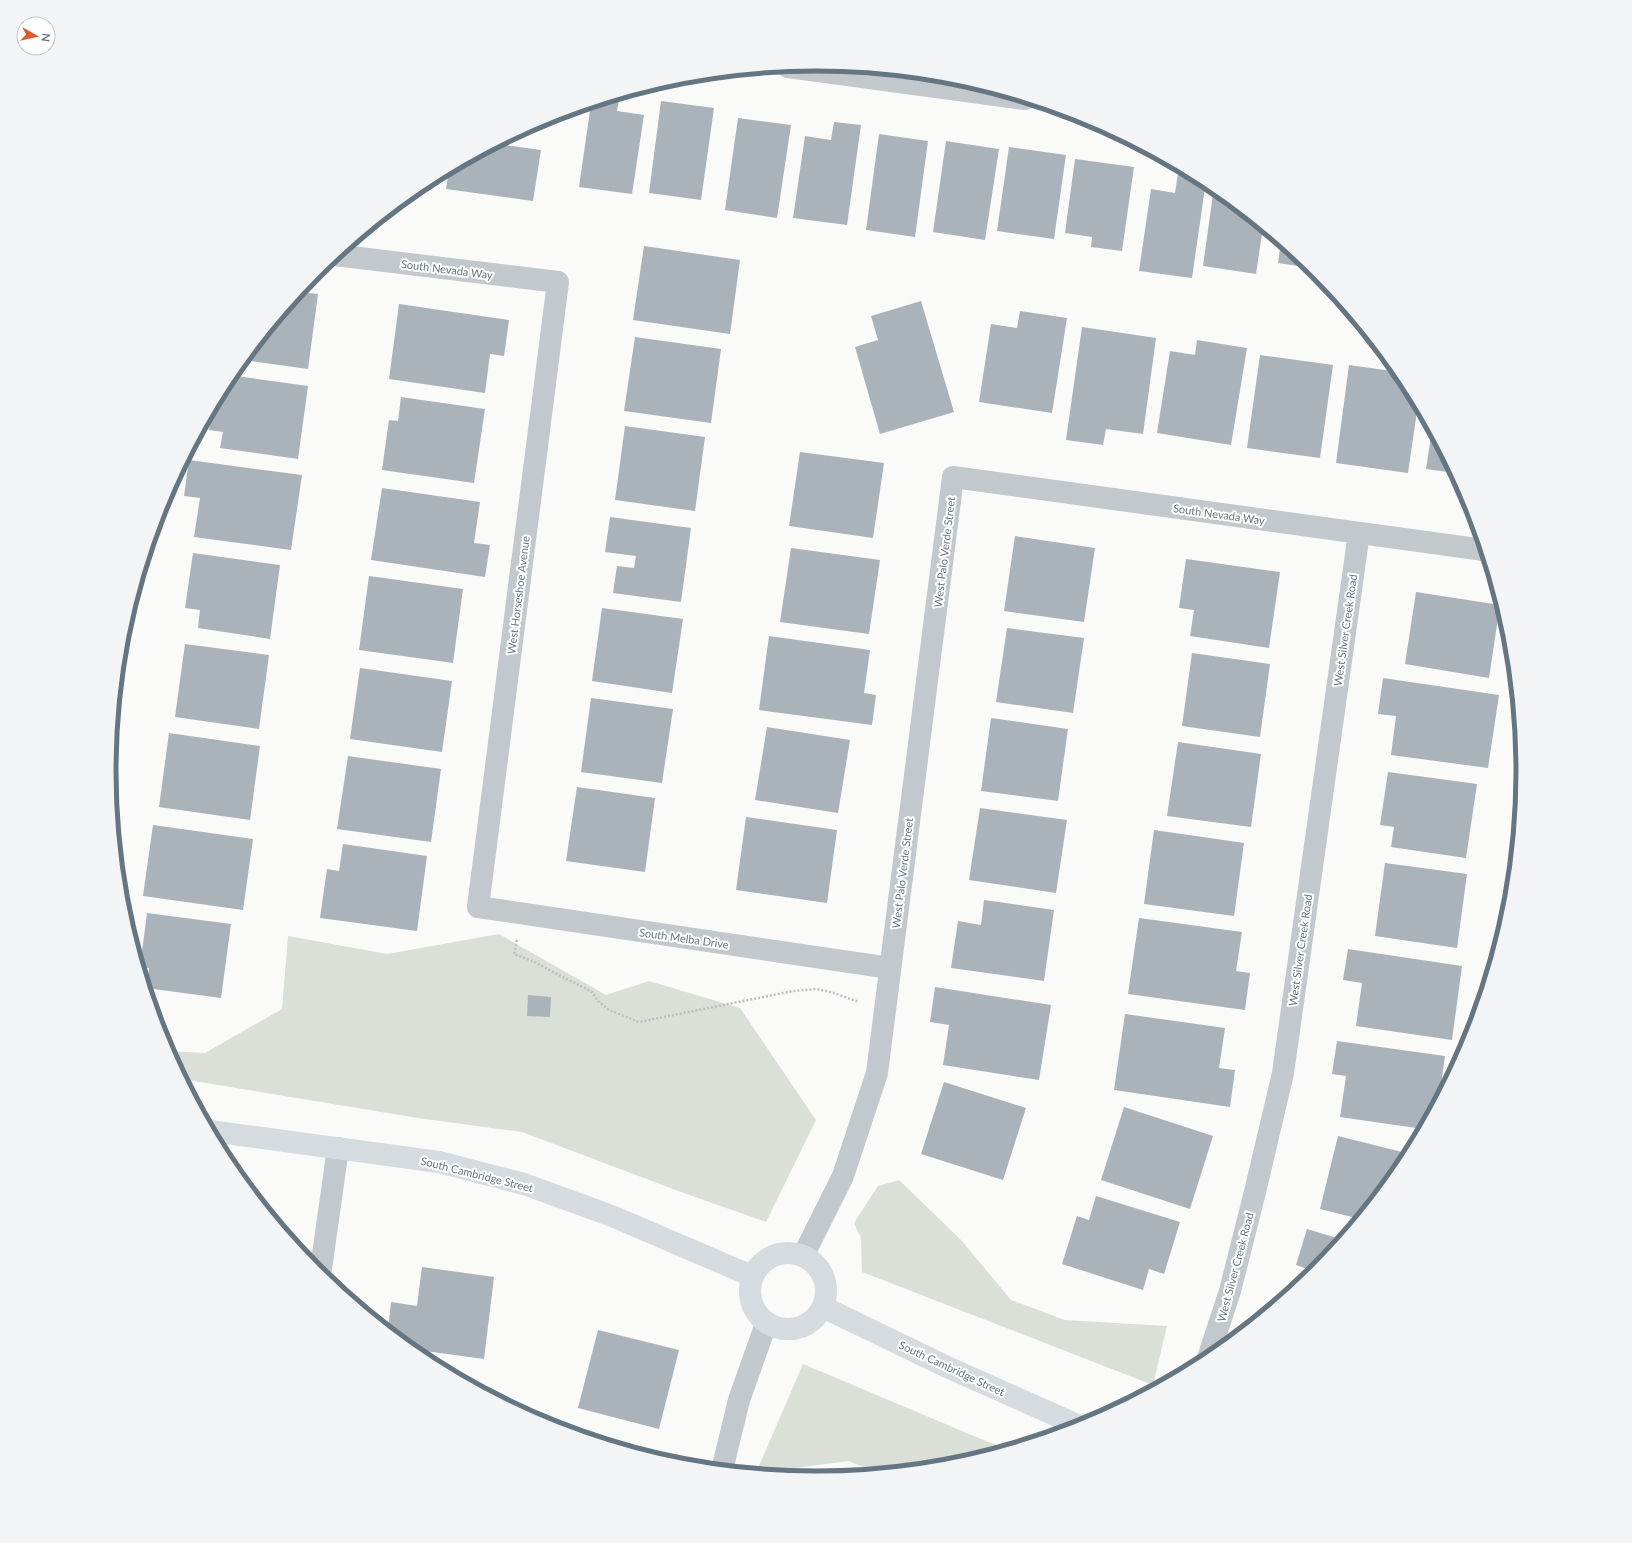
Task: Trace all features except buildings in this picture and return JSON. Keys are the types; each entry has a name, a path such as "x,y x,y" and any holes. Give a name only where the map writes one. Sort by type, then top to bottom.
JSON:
{"street":[{"path":"821,71 983,91"},
{"name":"South Nevada Way","path":"342,256 558,282"},
{"name":"West Horseshoe Avenue","path":"478,907 558,282"},
{"name":"South Nevada Way","path":"953,477 1480,549"},
{"name":"West Palo Verde Street","path":"803,1256 843,1176 877,1073 953,477"},
{"name":"West Silver Creek Road","path":"1211,1350 1230,1291 1282,1074 1358,533"},
{"name":"South Melba Drive","path":"478,907 890,968"},
{"name":"South Cambridge Street","path":"215,1132 439,1162 524,1184 612,1216 752,1276"},
{"path":"321,1267 338,1148"},
{"path":"791,1252 803,1256 814,1262 821,1271 826,1283 826,1294 822,1307 815,1318 804,1326 792,1330 778,1329 766,1324 756,1314 750,1302 749,1289 752,1276 759,1265 768,1258 779,1253 791,1252"},
{"name":"South Cambridge Street","path":"822,1307 947,1367 1074,1423"},
{"path":"723,1466 739,1400 766,1324"}],"path":[{"path":"520,913 514,954 532,961 592,992 598,1001 609,1010 639,1022 793,991 816,989 831,992 885,1011"}],"shaded area":[{"path":"499,934 606,995 649,981 740,1008 816,1120 766,1222 681,1192 522,1132 418,1118 187,1080 174,1051 205,1053 282,1009 288,936 387,954"},
{"path":"899,1180 961,1240 1011,1300 1065,1320 1167,1326 1153,1385 862,1272 861,1238 854,1223 878,1186"},
{"path":"803,1364 1001,1447 953,1459 870,1470 849,1461 771,1471 757,1470"}]}
